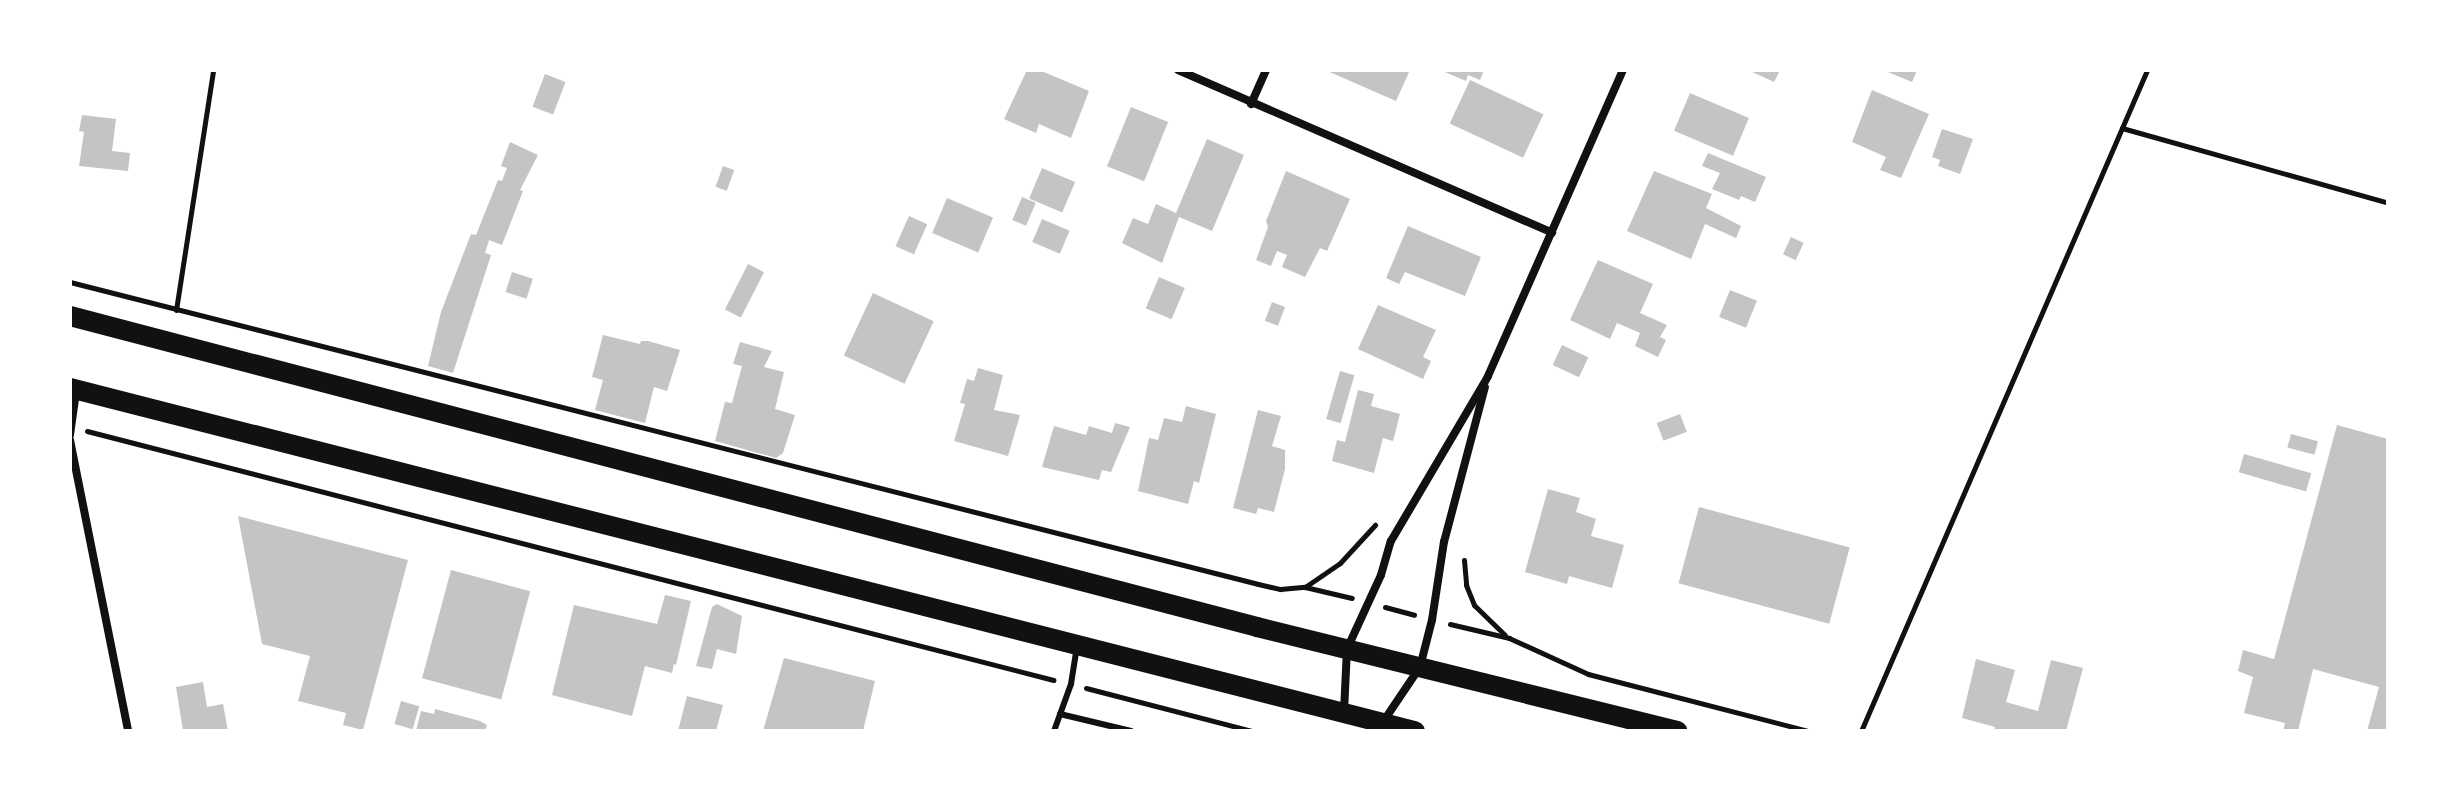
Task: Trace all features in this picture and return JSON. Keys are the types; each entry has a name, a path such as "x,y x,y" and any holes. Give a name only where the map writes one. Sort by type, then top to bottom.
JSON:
{"main road":[{"path":"70,316 497,430 1677,731"},
{"path":"73,389 1415,731"}],"street":[{"path":"1178,70 1196,74 1251,104 1552,233"},
{"path":"1251,104 1266,70"},
{"path":"1344,712 1347,649 1401,521 1488,376 1623,70"},
{"path":"1382,723 1420,667 1432,620 1444,542 1488,376"},
{"path":"73,389 70,437 128,731"}],"lane":[{"path":"1054,731 1071,684 1077,644"},
{"path":"1060,714 1131,731"}],"path":[{"path":"176,310 213,70"},
{"path":"1861,731 2147,70"},
{"path":"2122,128 2388,203"},
{"path":"70,282 1258,584 1280,589 1305,587 1509,638 1588,674 1809,731"},
{"path":"71,427 1252,731"},
{"path":"1305,587 1340,563 1378,523"},
{"path":"1464,555 1466,585 1474,605 1509,638"}],"building":[{"path":"1027,70 1039,70 1089,91 1071,138 1039,124 1036,133 1004,119"},
{"path":"1325,70 1410,70 1396,101"},
{"path":"1440,70 1484,70 1480,80 1468,75 1466,81"},
{"path":"1748,70 1780,70 1774,82"},
{"path":"1883,70 1917,70 1912,82"},
{"path":"545,74 566,82 553,115 532,107"},
{"path":"1470,80 1543,114 1523,158 1450,124"},
{"path":"1872,90 1929,114 1901,178 1880,170 1886,157 1852,142"},
{"path":"1690,93 1749,118 1733,156 1674,131"},
{"path":"1131,107 1168,122 1144,181 1107,166"},
{"path":"82,115 116,119 112,151 130,153 128,171 79,166 84,132 79,131"},
{"path":"1942,129 1973,139 1960,174 1938,166 1940,160 1932,157"},
{"path":"1207,139 1244,155 1212,231 1179,217 1162,263 1122,243 1133,218 1148,224 1156,204 1176,213"},
{"path":"510,142 538,155 520,190 523,191 502,245 489,240 485,253 491,255 453,373 428,366 441,312 471,234 476,235 498,180 502,181 507,168 501,166"},
{"path":"1708,153 1766,177 1755,202 1741,196 1739,200 1712,189 1720,173 1702,166"},
{"path":"723,166 734,170 727,191 715,187"},
{"path":"1042,168 1075,182 1062,212 1029,198"},
{"path":"1286,171 1350,199 1327,251 1320,248 1305,277 1282,267 1287,255 1277,251 1271,266 1256,260 1268,227 1266,221"},
{"path":"1654,171 1712,194 1706,208 1741,226 1736,238 1705,224 1691,259 1627,231"},
{"path":"1022,197 1036,203 1026,226 1012,220"},
{"path":"947,198 993,218 978,253 932,233"},
{"path":"909,216 927,224 914,254 896,246"},
{"path":"1042,219 1070,231 1060,254 1032,242"},
{"path":"1408,226 1481,257 1465,296 1405,272 1399,284 1386,278"},
{"path":"1791,237 1804,243 1796,260 1783,254"},
{"path":"1598,260 1653,284 1640,313 1667,325 1660,337 1666,340 1658,357 1635,346 1640,333 1617,323 1610,339 1570,320"},
{"path":"748,264 764,272 741,318 725,309"},
{"path":"512,272 533,279 526,299 506,292"},
{"path":"1159,277 1185,288 1171,319 1146,308"},
{"path":"1730,290 1757,301 1746,328 1719,317"},
{"path":"873,293 934,321 905,384 844,356"},
{"path":"1272,302 1285,307 1278,326 1265,321"},
{"path":"1378,305 1436,330 1423,357 1431,361 1423,379 1358,349"},
{"path":"603,335 640,344 641,341 648,341 680,350 667,391 654,387 645,423 595,410 603,380 592,377"},
{"path":"740,342 772,351 764,367 784,372 775,409 795,415 783,453 776,458 715,441 725,402 732,403 742,366 733,364"},
{"path":"1562,345 1588,357 1579,377 1553,365"},
{"path":"978,368 1003,375 994,410 1020,415 1008,456 954,441 965,404 960,403 967,379 974,381"},
{"path":"1340,371 1354,375 1341,423 1326,419"},
{"path":"1358,390 1374,394 1371,406 1400,414 1393,441 1383,438 1374,473 1332,461 1337,440 1345,442"},
{"path":"1186,406 1216,414 1199,483 1194,481 1188,504 1138,491 1149,438 1158,440 1164,418 1182,422"},
{"path":"1258,410 1281,416 1272,446 1285,450 1285,469 1274,512 1258,508 1256,514 1233,508"},
{"path":"1680,414 1687,432 1663,441 1657,423"},
{"path":"1115,423 1130,427 1111,472 1102,470 1099,480 1042,467 1054,426 1086,435 1089,426 1112,433"},
{"path":"2337,425 2388,439 2388,731 2367,731 2379,687 2313,669 2298,731 2283,731 2285,723 2244,713 2253,677 2238,671 2243,650 2274,659"},
{"path":"2291,434 2318,441 2314,455 2287,448"},
{"path":"2244,454 2311,473 2306,492 2239,472"},
{"path":"1548,489 1580,498 1576,512 1596,519 1591,536 1624,545 1612,588 1569,576 1567,584 1525,572"},
{"path":"1699,507 1850,547 1829,624 1679,583"},
{"path":"238,516 408,560 363,730 343,725 346,713 298,701 310,656 262,644"},
{"path":"451,570 530,591 501,699 422,678"},
{"path":"665,595 691,601 676,665 672,673 645,666 632,716 552,695 574,605 657,624"},
{"path":"717,604 742,616 736,654 717,649 712,669 696,666 712,607"},
{"path":"784,658 875,681 863,731 763,731"},
{"path":"1976,659 2015,670 2006,702 2038,711 2051,660 2083,668 2066,731 1994,731 1995,727 1962,718"},
{"path":"203,682 207,707 223,704 228,731 183,731 176,687"},
{"path":"687,696 723,705 716,731 678,731"},
{"path":"401,701 419,706 413,729 394,724"},
{"path":"435,709 480,721 487,725 485,731 416,731 421,711 434,714"}]}
